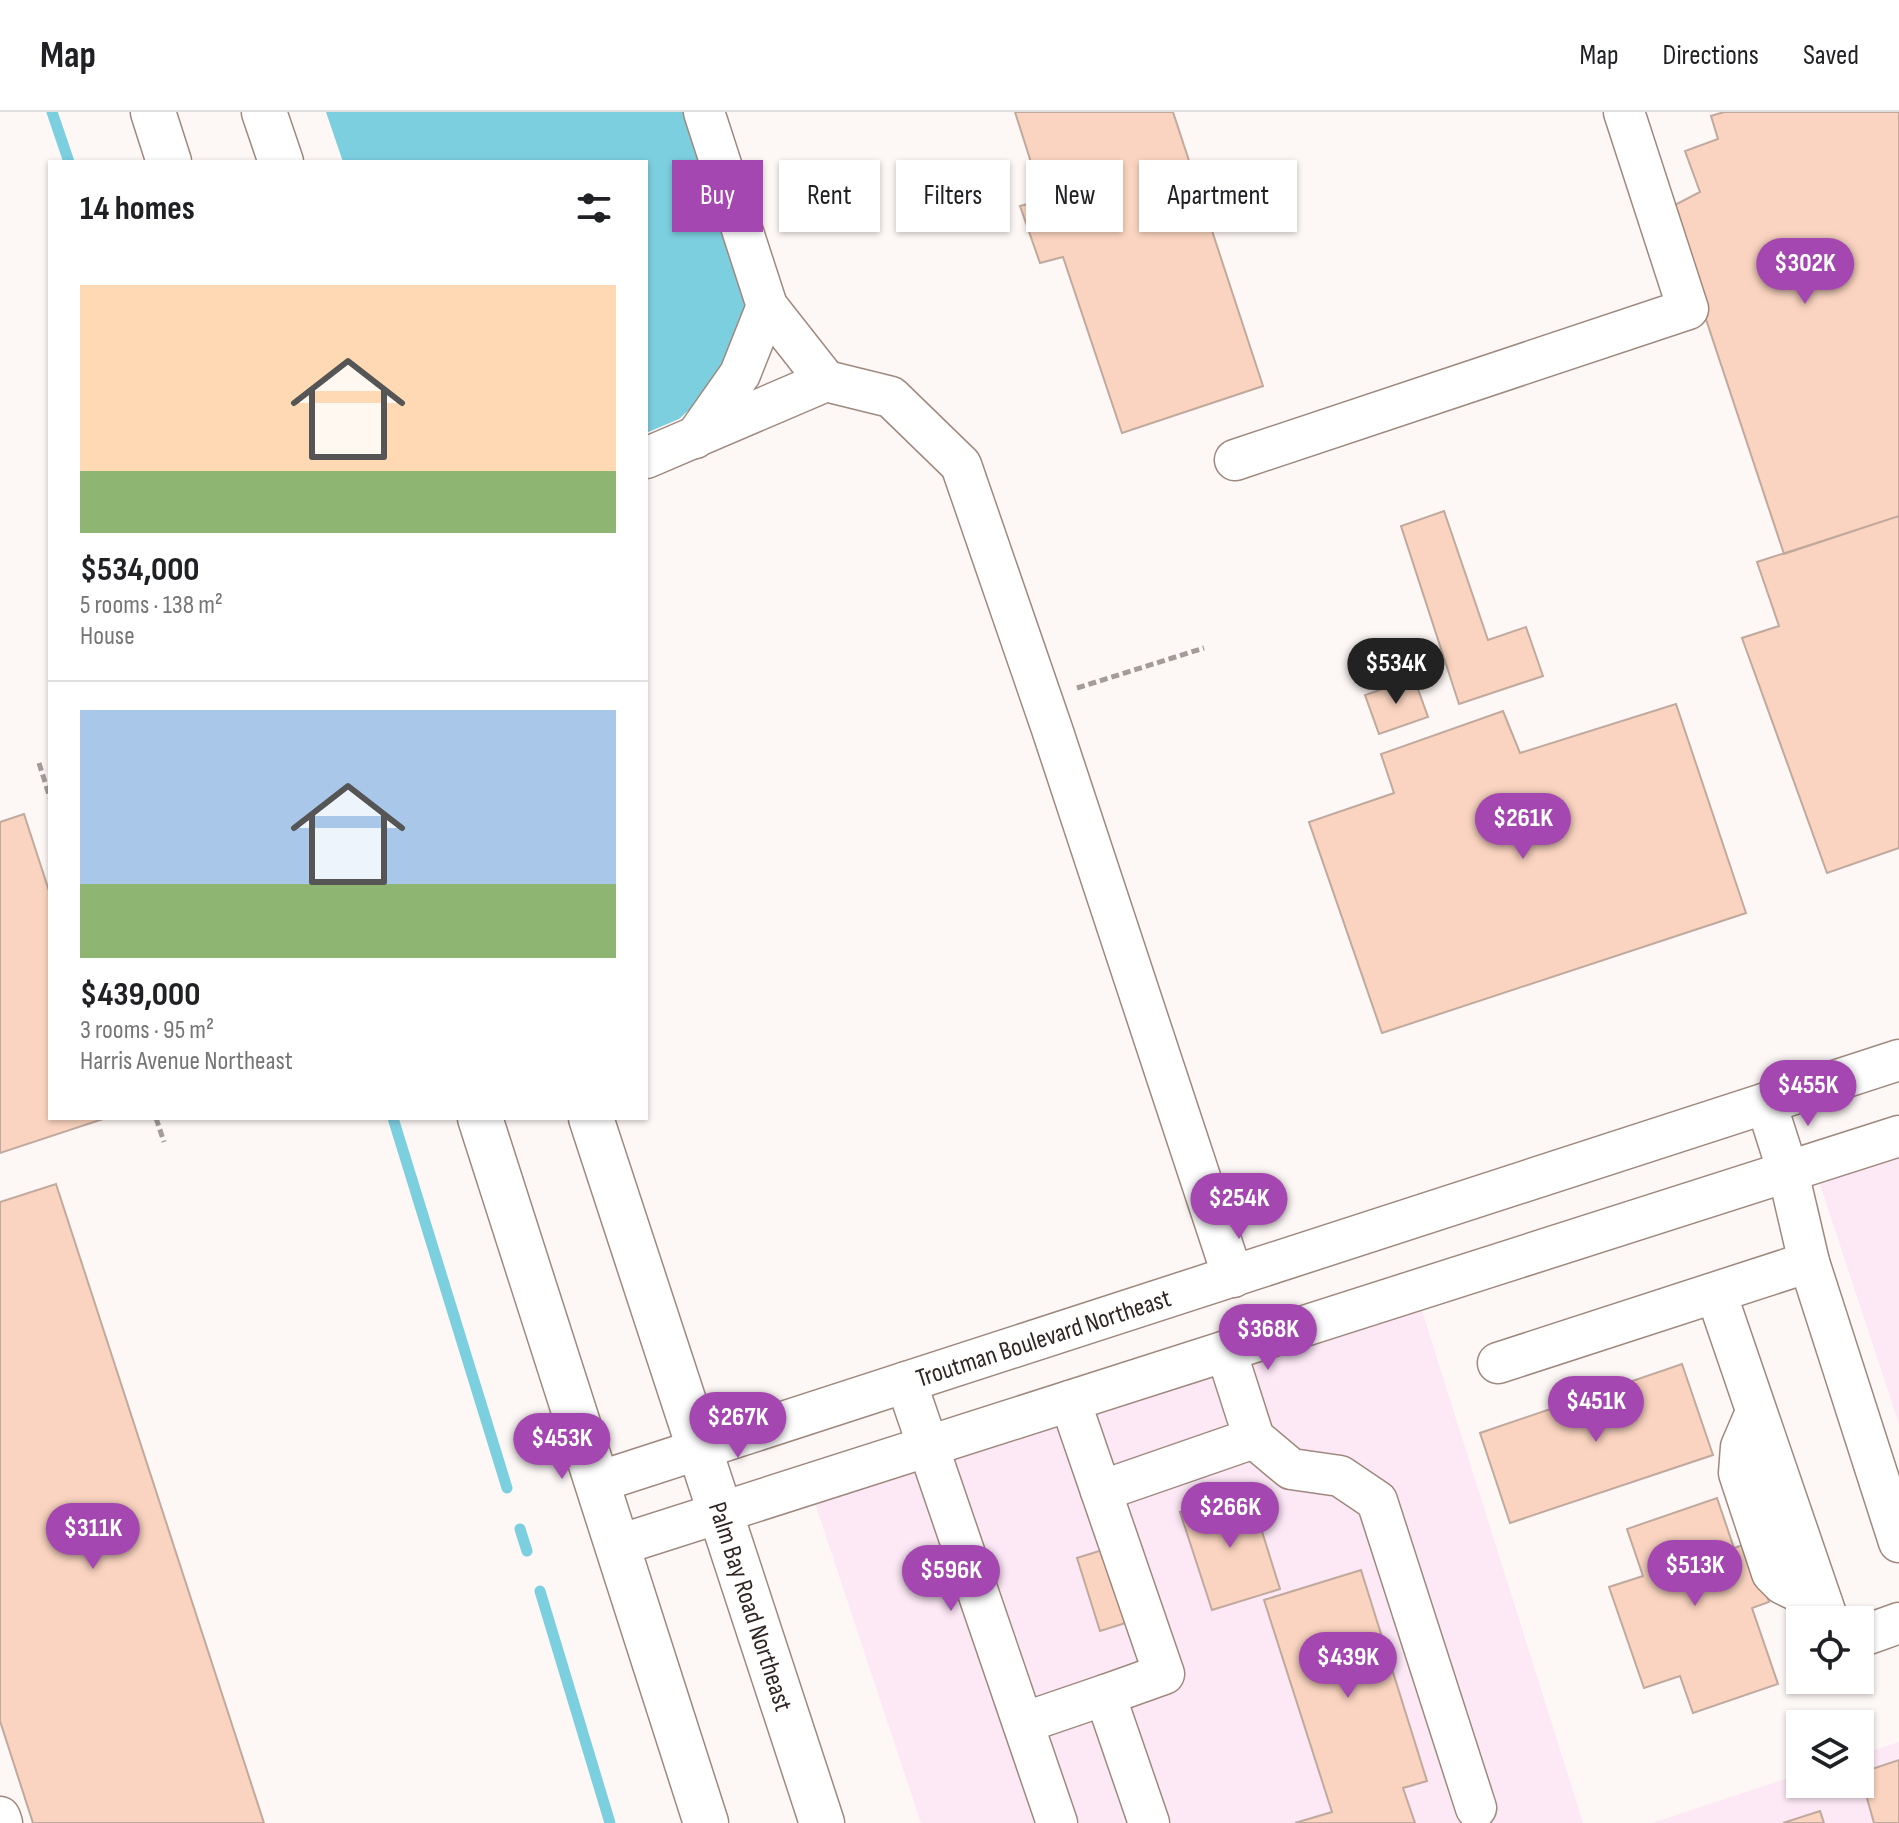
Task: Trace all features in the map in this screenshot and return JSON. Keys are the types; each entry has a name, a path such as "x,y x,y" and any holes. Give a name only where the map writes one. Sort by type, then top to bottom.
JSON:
{"main road":[{"path":"153,112 168,160"},
{"path":"264,112 280,160"},
{"path":"481,1120 706,1823"},
{"name":"Palm Bay Road Northeast","path":"592,1120 822,1823"}],"street":[{"path":"704,112 767,306 826,381"},
{"path":"1235,460 1688,309 1624,112"},
{"path":"695,438 740,374 767,306"},
{"path":"648,457 826,381 891,397 961,465 1233,1277"},
{"name":"Troutman Boulevard Northeast","path":"598,1482 1899,1060"},
{"path":"1766,1103 1788,1172 1809,1262 1899,1542"},
{"path":"616,1546 1899,1136"},
{"path":"1498,1363 1809,1262"},
{"path":"1716,1293 1823,1606"},
{"path":"1226,1351 1254,1438 1291,1469 1340,1476 1377,1501 1476,1808"},
{"path":"906,1382 1057,1823"},
{"path":"1023,1723 1164,1674 1070,1401"},
{"path":"1101,1491 1254,1438"},
{"path":"1874,1632 1899,1623"},
{"path":"1105,1695 1149,1823"},
{"path":"0,1817 2,1823"}],"path":[{"path":"1042,700 1204,648"},
{"path":"39,763 48,792"},
{"path":"157,1120 164,1142"}],"shaded area":[{"path":"1899,1121 1899,1424 1809,1151"},
{"path":"1413,1282 1583,1823 921,1823 808,1482"},
{"path":"1899,1742 1899,1823 1652,1823 1786,1779 1786,1798 1874,1798 1874,1750"}],"water":[{"path":"326,112 700,112 713,160 672,160 672,232 733,232 748,289 742,332 720,382 679,419 648,432 648,160 342,160"}],"building":[{"path":"1015,112 1173,112 1189,160 1139,160 1139,232 1212,232 1263,386 1122,433 1063,257 1040,263 1029,232 1123,232 1123,160 1030,160"},
{"path":"1724,112 1899,112 1899,516 1784,554 1669,208 1700,192 1685,151 1718,139 1711,116"},
{"path":"1026,204 1026,223 1020,206"},
{"path":"1444,511 1488,640 1526,627 1543,676 1459,704 1401,526"},
{"path":"1899,516 1899,848 1827,873 1742,638 1779,626 1757,562"},
{"path":"1414,678 1428,717 1379,734 1365,695"},
{"path":"1676,704 1746,913 1382,1033 1309,822 1394,793 1381,754 1503,711 1520,753"},
{"path":"24,814 48,888 48,1120 100,1120 0,1153 0,822"},
{"path":"56,1184 264,1823 33,1823 0,1721 0,1202"},
{"path":"1682,1364 1713,1455 1510,1523 1480,1433"},
{"path":"1249,1490 1280,1589 1212,1610 1180,1512"},
{"path":"1717,1498 1734,1548 1749,1543 1769,1602 1752,1608 1778,1684 1693,1713 1680,1676 1644,1688 1609,1587 1643,1576 1627,1529"},
{"path":"1112,1547 1135,1620 1100,1631 1077,1558"},
{"path":"1361,1570 1427,1781 1403,1788 1415,1823 1295,1823 1332,1812 1264,1600"},
{"path":"1899,1760 1899,1823 1874,1823 1867,1798 1874,1798 1874,1768"},
{"path":"1820,1811 1824,1823 1783,1823"}],"waterway":[{"path":"52,112 68,160"},
{"path":"394,1120 507,1488"},
{"path":"520,1529 527,1551"},
{"path":"540,1591 610,1823"}]}
